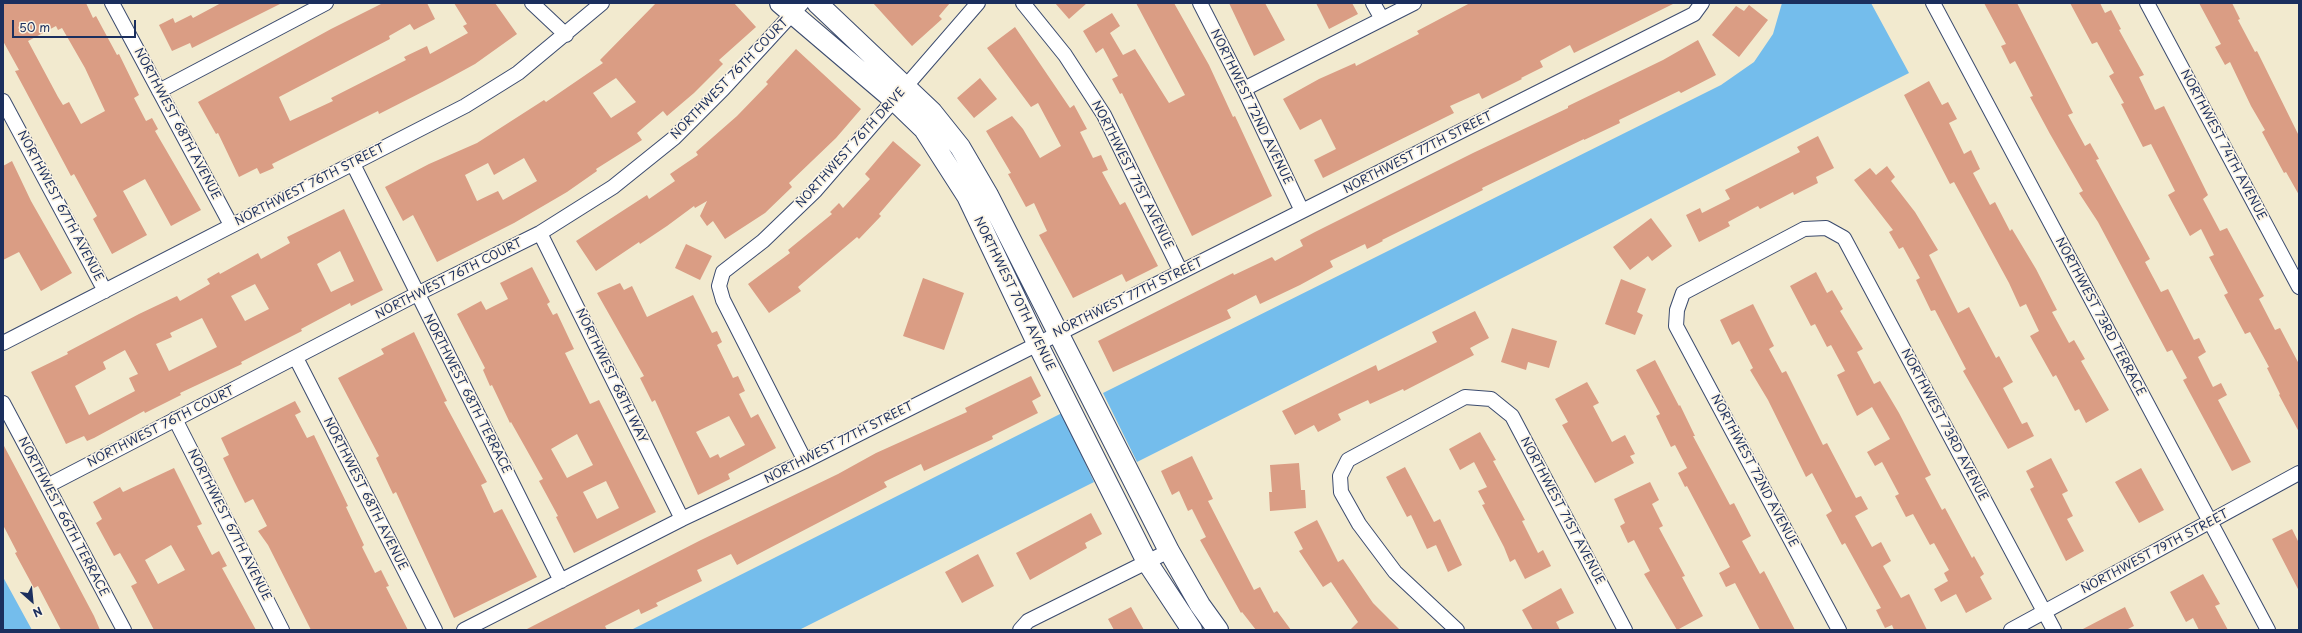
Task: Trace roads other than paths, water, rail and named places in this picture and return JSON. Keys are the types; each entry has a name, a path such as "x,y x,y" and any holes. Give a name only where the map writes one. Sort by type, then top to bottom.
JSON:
{"street":[{"name":"NORTHWEST 68TH AVENUE","path":"112,3 231,225"},
{"path":"159,91 326,3"},
{"path":"532,3 566,35"},
{"name":"NORTHWEST 76TH STREET","path":"3,343 465,106 518,73 566,35 602,3"},
{"name":"NORTHWEST 70TH AVENUE","path":"817,3 899,94 924,129 967,196 1037,343 1147,562 1192,630"},
{"name":"NORTHWEST 76TH DRIVE","path":"806,461 724,300 719,286 723,272 763,241 815,191 978,3"},
{"name":"NORTHWEST 71ST AVENUE","path":"1024,3 1065,55 1104,114 1181,272"},
{"name":"NORTHWEST 72ND AVENUE","path":"1200,3 1244,89 1302,211"},
{"path":"1373,3 1382,20"},
{"path":"1244,89 1414,3"},
{"name":"NORTHWEST 77TH STREET","path":"464,630 682,519 806,461 1037,343 1694,14 1702,3"},
{"name":"NORTHWEST 73RD TERRACE","path":"1933,3 2268,630"},
{"name":"NORTHWEST 74TH AVENUE","path":"2147,3 2299,287"},
{"name":"NORTHWEST 70TH AVENUE","path":"791,7 899,94 932,112 960,147 988,195 1057,334 1169,551 1200,605 1218,630"},
{"name":"NORTHWEST 76TH COURT","path":"47,486 417,294 540,233 613,187 674,138 723,89 791,7"},
{"name":"NORTHWEST 67TH AVENUE","path":"3,101 105,290"},
{"name":"NORTHWEST 68TH TERRACE","path":"354,164 417,294 561,580"},
{"name":"NORTHWEST 72ND AVENUE","path":"1826,228 1804,229 1683,293 1677,310 1676,326 1839,630"},
{"name":"NORTHWEST 73RD AVENUE","path":"1826,228 1844,238 2054,630"},
{"name":"NORTHWEST 68TH WAY","path":"540,233 682,519"},
{"name":"NORTHWEST 68TH AVENUE","path":"296,358 435,630"},
{"name":"NORTHWEST 71ST AVENUE","path":"1457,630 1395,572 1372,542 1359,524 1341,492 1340,476 1348,460 1465,397 1491,399 1512,416 1625,630"},
{"name":"NORTHWEST 66TH TERRACE","path":"3,403 124,630"},
{"name":"NORTHWEST 67TH AVENUE","path":"175,419 282,630"},
{"name":"NORTHWEST 79TH STREET","path":"2011,630 2210,523 2299,473"},
{"path":"1020,630 1028,621 1169,551"}],"water":[{"path":"1782,3 1871,3 1909,73 1137,462 1103,393 1721,85 1754,62 1773,34"},
{"path":"1062,413 1094,482 799,630 631,630"},
{"path":"3,577 32,630 3,630"}]}
